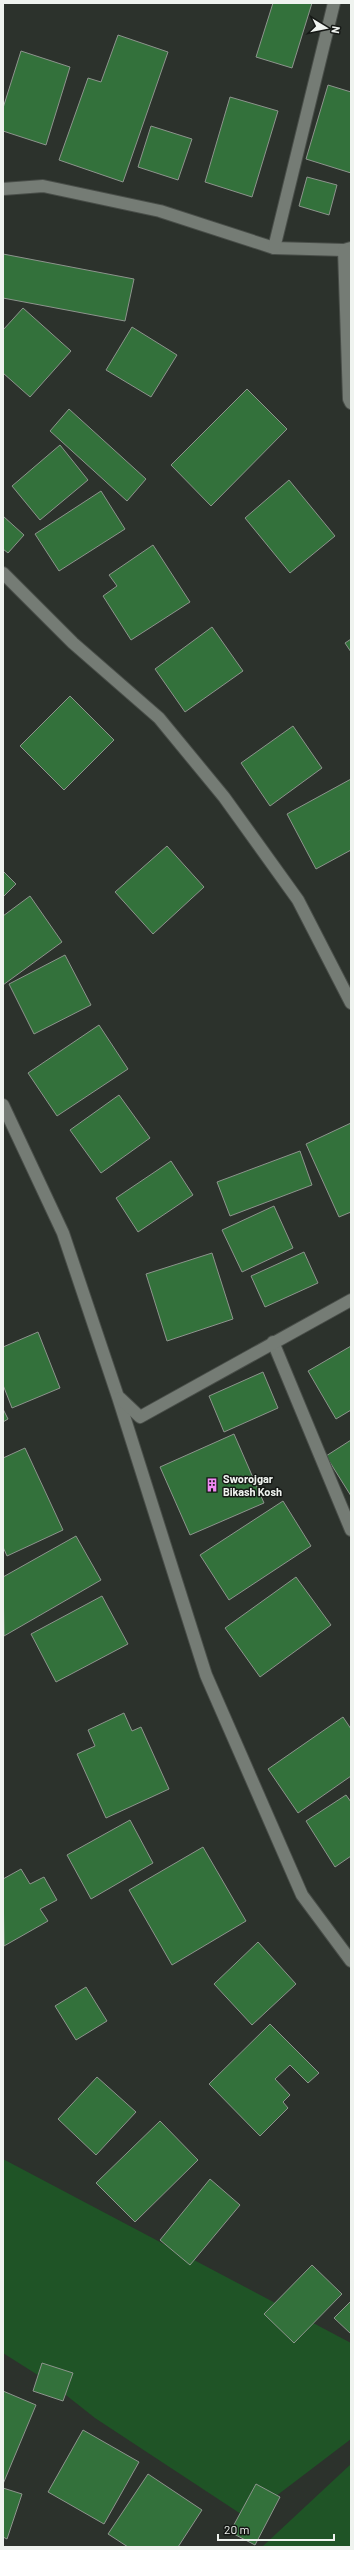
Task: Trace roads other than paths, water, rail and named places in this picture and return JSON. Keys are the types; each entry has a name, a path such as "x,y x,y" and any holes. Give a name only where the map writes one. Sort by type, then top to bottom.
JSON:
{"street":[{"path":"274,248 334,3"},
{"path":"3,189 43,186 160,211 274,248 347,249 349,399 351,403"},
{"path":"3,573 73,643 159,718 224,797 298,900 351,1003"},
{"path":"3,1105 63,1233 118,1397 206,1675 302,1895 351,1961"},
{"path":"118,1397 140,1417 351,1300"},
{"path":"274,1342 351,1530"}],"place":[{"name":"Sworojgar Bikash Kosh","path":"212,1485"}]}
